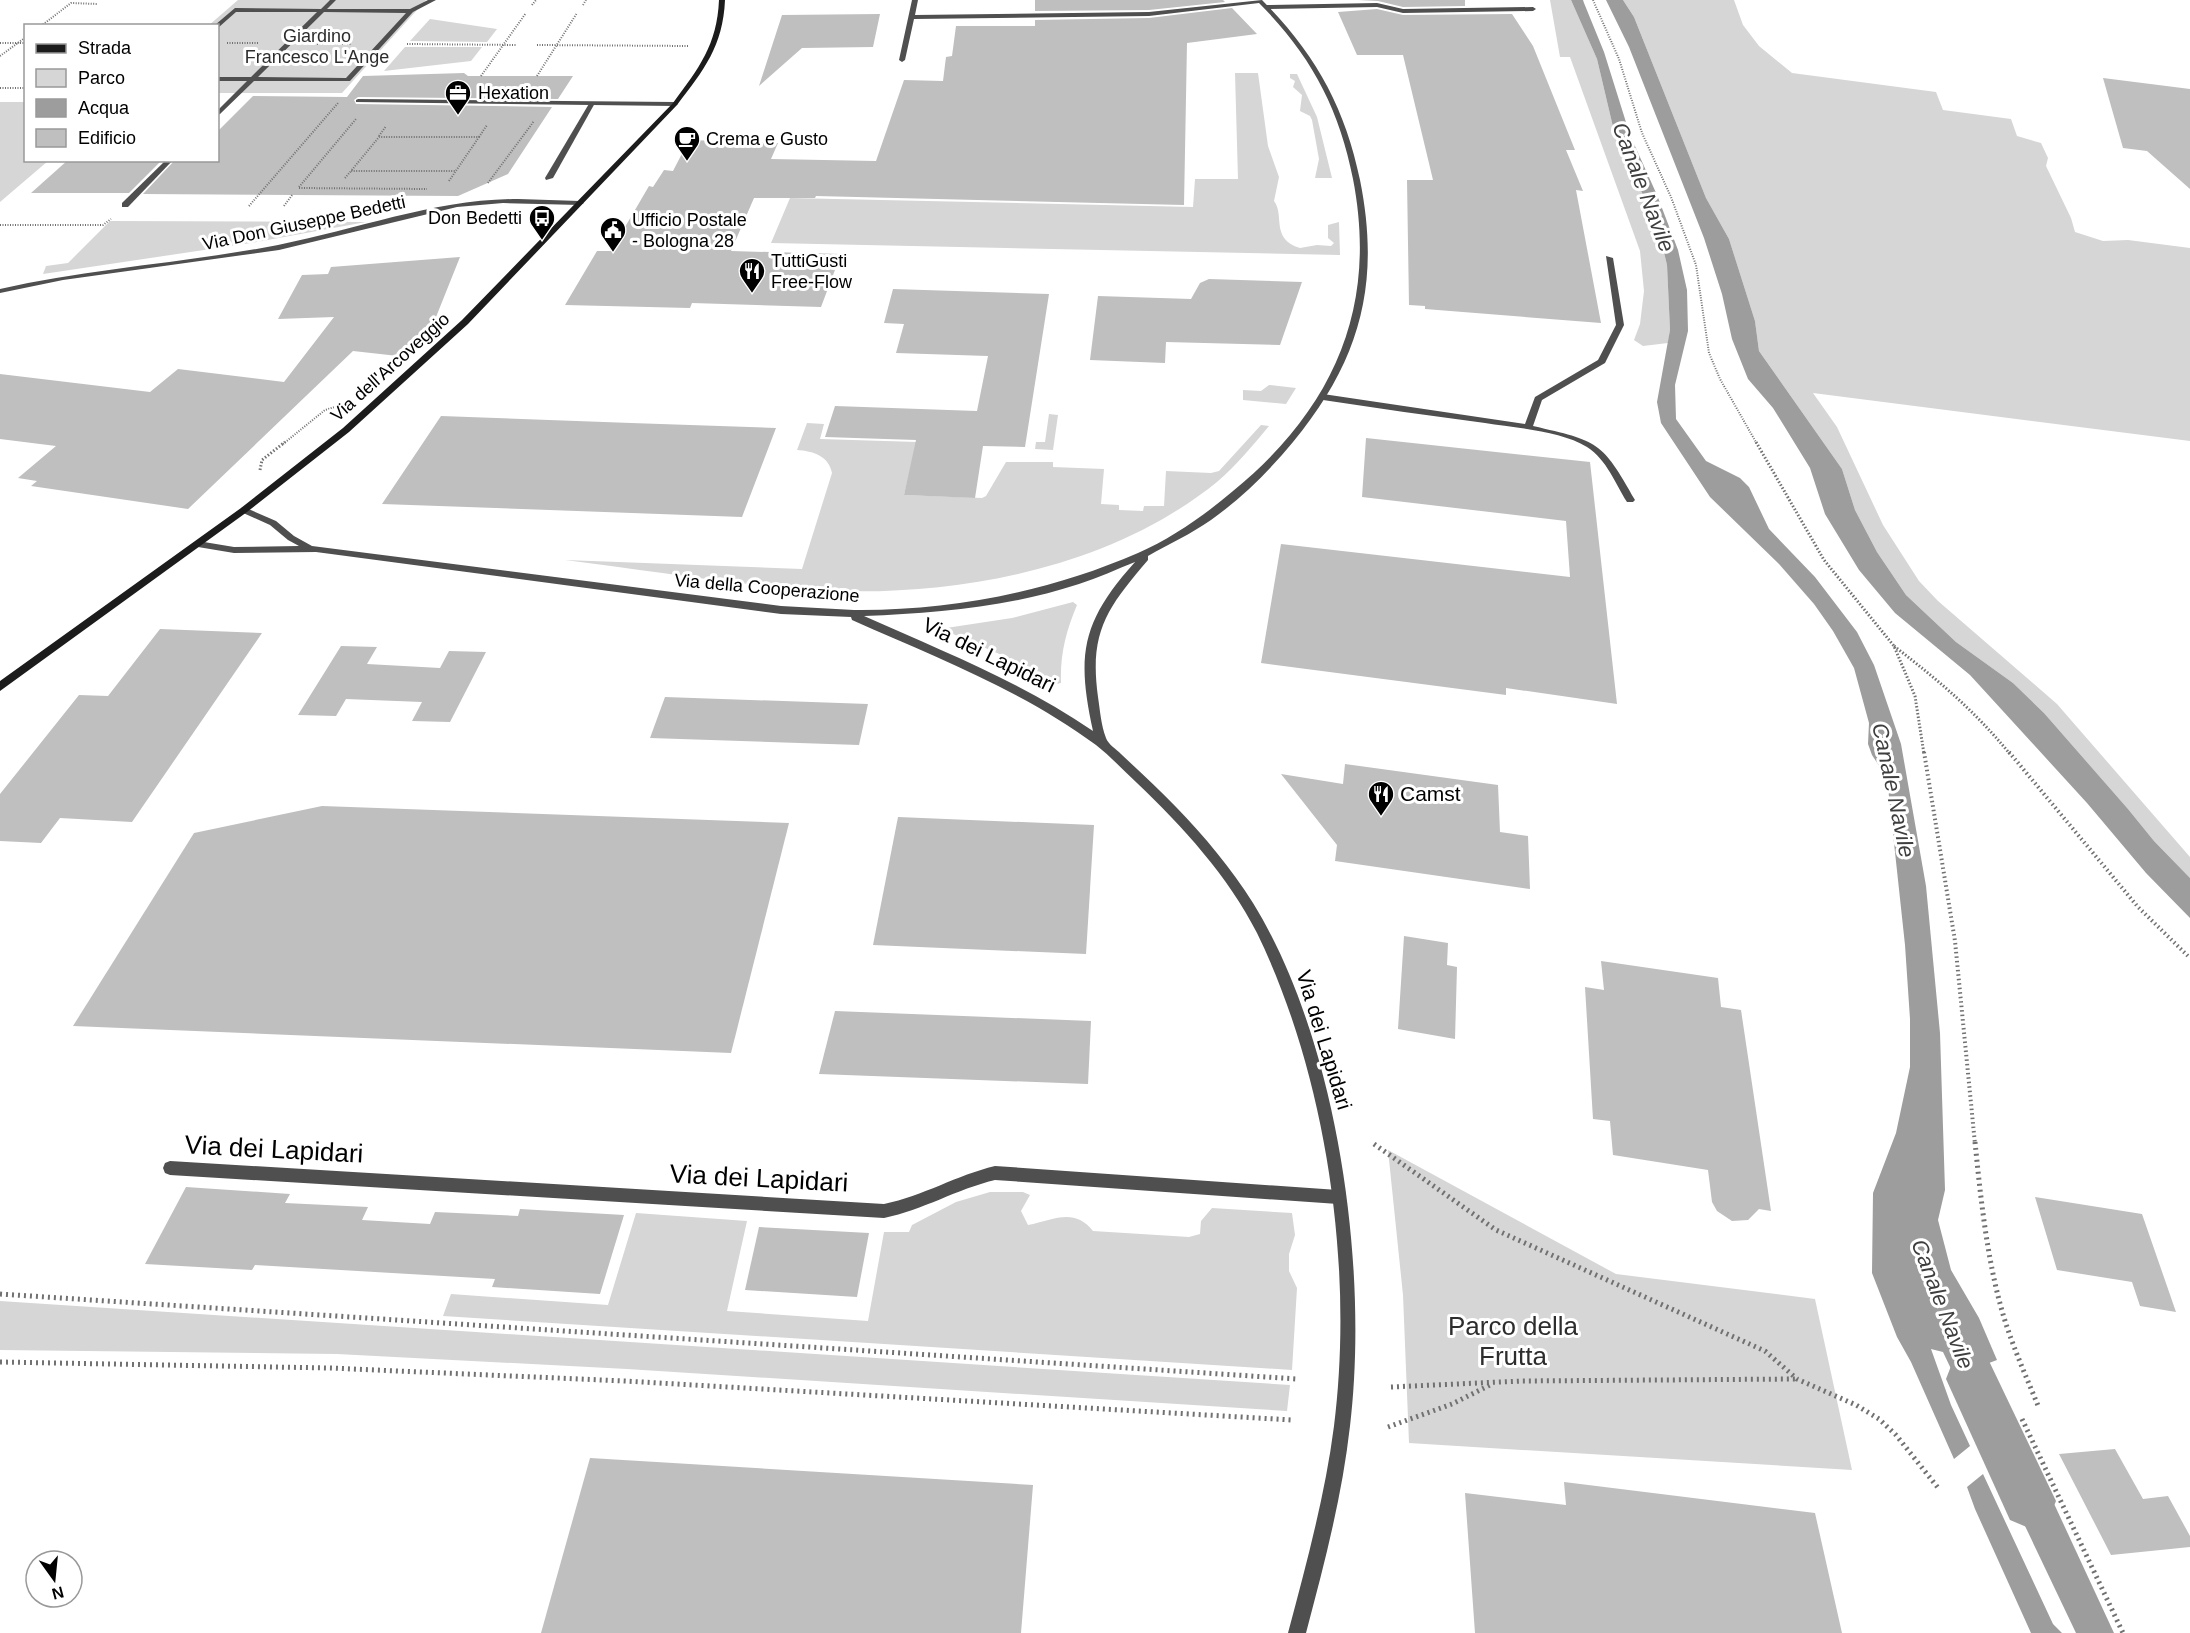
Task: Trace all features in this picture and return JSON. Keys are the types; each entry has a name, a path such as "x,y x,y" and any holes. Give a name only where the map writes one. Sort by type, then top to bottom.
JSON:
{"street":[{"path":"219,112 333,0"},
{"path":"219,79 348,80 411,11 432,0"},
{"name":"Via dell'Arcoveggio","path":"0,687 244,510 346,430 465,322 675,104 715,46 722,16 722,0"},
{"path":"902,60 915,0"},
{"path":"912,17 1149,14 1262,3 1377,5 1403,11 1533,9"},
{"name":"Via della Cooperazione","path":"198,544 242,550 316,549 781,610 852,615 939,609 1010,598 1086,578 1146,555 1205,521 1255,482 1296,435 1323,397 1350,344 1360,309 1366,253 1364,219 1350,146 1335,104 1302,47 1262,3"},
{"path":"219,24 235,10 411,11"},
{"path":"358,101 675,104"},
{"path":"549,178 592,103"},
{"path":"125,205 168,162"},
{"name":"Via Don Giuseppe Bedetti","path":"0,291 63,278 254,252 464,204 498,201 580,203"},
{"path":"1528,427 1538,399 1602,361 1620,325 1609,258"},
{"path":"1323,397 1528,427 1586,442 1598,450 1630,500"},
{"name":"Via della Cooperazione","path":"244,510 273,523 300,543 316,549"},
{"name":"Via dei Lapidari","path":"1101,743 1091,697 1090,650 1094,633 1108,601 1146,555"},
{"name":"Via dei Lapidari","path":"852,615 995,678 1036,700 1101,743 1173,810 1216,861 1261,928 1282,973 1299,1018 1328,1132 1338,1197 1347,1313 1345,1397 1320,1545 1297,1633"},
{"name":"Via dei Lapidari","path":"170,1168 884,1211 904,1208 973,1177 995,1173 1338,1197"}],"path":[{"path":"42,24 72,0"},
{"path":"532,5 536,0"},
{"path":"583,5 586,0"},
{"path":"1593,0 1619,59 1642,133 1671,197 1696,265 1709,353 1720,380 1824,560 1894,646 1955,694 1986,725 2138,907 2190,958"},
{"path":"43,24 71,3 98,4"},
{"path":"481,76 526,13"},
{"path":"537,76 577,13"},
{"path":"0,55 24,37"},
{"path":"0,43 24,43"},
{"path":"537,45 696,46"},
{"path":"0,88 24,88"},
{"path":"249,206 340,101"},
{"path":"362,112 299,188 432,189"},
{"path":"487,185 541,113"},
{"path":"449,180 487,125"},
{"path":"345,178 386,126"},
{"path":"378,137 479,137"},
{"path":"351,171 455,171"},
{"path":"284,206 293,194"},
{"path":"0,225 103,225 125,205"},
{"path":"258,480 262,460 325,410 345,403"},
{"path":"1894,646 1915,696 1955,941 1981,1200 2000,1304 2007,1328 2039,1408"},
{"path":"1374,1144 1496,1230 1765,1351 1797,1379 1856,1405 1879,1419 1896,1435 1939,1489"},
{"path":"0,1294 1297,1379"},
{"path":"0,1362 330,1368 613,1380 1292,1420"},
{"path":"1391,1387 1522,1381 1771,1377 1797,1379"},
{"path":"1388,1427 1452,1404 1493,1384"},
{"path":"2022,1419 2123,1633"}],"green space":[{"name":"Giardino Francesco L'Ange","path":"238,0 426,0 342,93 219,93 219,24 210,24"},
{"path":"1550,0 1571,0 1597,59 1614,131 1659,230 1667,265 1670,330 1668,343 1643,346 1634,340 1640,324 1644,291 1640,251 1570,57 1560,57"},
{"path":"1623,0 1734,0 1743,25 1759,46 1792,73 1936,92 1943,110 2011,119 2017,136 2041,143 2048,158 2046,166 2071,218 2075,232 2103,241 2128,240 2190,248 2190,441 1813,393 1837,427 1883,525 1919,581 1938,601 2057,704 2190,857 2190,878 2154,841 2044,713 2013,683 1956,642 1906,595 1877,552 1855,510 1842,469 1759,351 1755,321 1729,239 1706,198 1634,17"},
{"path":"430,19 497,29 487,42 410,41"},
{"path":"405,47 482,47 471,61 384,71"},
{"path":"1235,73 1258,73 1268,146 1279,177 1274,201 1281,233 1291,244 1300,248 1317,245 1331,246 1334,243 1328,238 1328,225 1339,222 1340,255 771,243 790,198 1193,207 1195,179 1238,179"},
{"path":"1290,74 1297,74 1317,117 1332,178 1315,178 1319,159 1312,120 1310,116 1300,111 1302,95 1293,87 1295,81 1290,78"},
{"path":"0,102 24,102 24,162 47,162 0,202"},
{"path":"110,221 366,222 251,243 43,274 46,266 68,263"},
{"path":"1269,385 1296,388 1286,404 1243,400 1243,390 1261,391"},
{"path":"1049,414 1058,415 1053,450 1035,449 1036,442 1045,442"},
{"path":"807,423 824,424 820,439 917,442 904,495 982,498 986,496 1006,462 1053,462 1053,467 1104,469 1101,504 1119,505 1119,510 1143,511 1144,506 1164,506 1166,471 1211,473 1219,471 1261,425 1269,426 1217,482 1176,511 1132,535 1036,570 986,580 885,591 836,591 734,582 565,560 802,569 832,473 828,462 819,455 797,450"},
{"path":"1073,602 1077,605 1064,643 1061,683 1056,684 1004,656 946,631 946,628 1012,618"},
{"name":"Parco della Frutta","path":"1388,1150 1616,1274 1815,1299 1852,1470 1409,1443 1403,1295"},
{"path":"990,1192 1023,1192 1030,1195 1021,1211 1028,1225 1055,1218 1071,1217 1086,1224 1093,1231 1189,1237 1200,1234 1201,1221 1212,1208 1292,1213 1295,1235 1289,1254 1289,1271 1297,1288 1292,1370 443,1316 451,1294 608,1305 636,1213 747,1221 727,1311 868,1321 884,1232 909,1232 912,1225 956,1202"},
{"path":"0,1301 1290,1385 1287,1411 627,1369 337,1354 0,1350"}],"water":[{"path":"1571,0 1583,0 1604,52 1630,135 1657,195 1678,250 1687,290 1688,331 1675,385 1676,419 1706,461 1740,478 1749,487 1769,529 1815,577 1857,632 1874,665 1901,744 1926,886 1940,1033 1945,1190 1938,1220 1951,1270 1979,1318 1997,1360 1981,1366 2007,1413 1982,1434 1943,1352 1931,1349 1951,1405 1970,1446 1954,1459 1911,1362 1897,1337 1872,1273 1873,1193 1896,1133 1910,1067 1910,1019 1905,945 1887,778 1872,755 1868,744 1869,723 1854,668 1833,631 1814,604 1779,564 1710,497 1661,423 1657,402 1670,330 1667,265 1653,217 1614,131 1597,59"},
{"path":"1606,0 1623,0 1634,17 1706,198 1729,239 1755,321 1759,351 1842,469 1855,510 1877,552 1906,595 1956,642 2013,683 2044,713 2154,841 2190,878 2190,918 2146,873 2087,803 1970,675 1895,613 1859,570 1825,514 1810,468 1773,408 1748,379 1732,339 1722,294 1704,238 1629,47"},
{"path":"2024,1439 2114,1633 2076,1633 1995,1463"},
{"path":"1983,1474 2053,1624 2062,1633 2031,1633 1967,1487"}],"building":[{"path":"1035,0 1223,0 1225,2 1149,10 1035,11"},
{"path":"1358,0 1465,0 1465,6 1403,7 1378,1"},
{"path":"1232,8 1257,34 1187,43 1184,205 816,196 815,198 754,198 731,251 841,254 821,307 692,303 690,308 565,305 597,251 611,251 649,186 653,187 664,170 673,171 689,140 778,143 771,159 876,161 904,80 943,81 946,57 952,56 956,26 1035,26 1035,20 1149,18"},
{"path":"1377,9 1403,15 1512,14 1533,46 1575,150 1566,150 1583,191 1576,190 1601,323 1425,309 1425,306 1409,305 1407,180 1433,180 1403,55 1357,55 1338,12"},
{"path":"880,14 873,47 802,48 759,86 782,15"},
{"path":"464,73 468,76 573,76 558,99 358,97 354,100 356,104 552,107 508,174 458,196 143,194 173,162 219,162 219,130 253,96 347,97 363,76"},
{"path":"2103,78 2190,89 2190,189 2147,151 2123,148"},
{"path":"66,162 160,162 129,193 31,193"},
{"path":"460,257 436,317 398,356 353,351 188,509 31,486 37,481 18,478 56,446 0,439 0,374 150,392 178,369 284,382 334,317 278,319 302,275 328,274 331,267"},
{"path":"1209,279 1302,282 1280,345 1166,342 1165,363 1090,360 1098,296 1191,299 1200,283"},
{"path":"893,289 1049,294 1025,447 983,446 975,498 904,495 916,440 825,437 835,406 977,411 988,356 896,353 904,324 884,323"},
{"path":"441,416 776,428 742,517 382,504"},
{"path":"1366,438 1590,462 1617,704 1506,688 1506,695 1261,663 1281,544 1570,577 1566,521 1362,497"},
{"path":"160,629 262,633 132,822 60,818 41,843 0,841 0,794 79,695 108,696"},
{"path":"341,646 377,647 367,664 440,668 449,651 486,652 450,722 412,721 422,702 346,699 336,716 298,715"},
{"path":"665,697 868,704 859,745 650,738"},
{"path":"1345,764 1498,785 1500,832 1528,836 1530,889 1335,861 1337,845 1281,774 1343,784"},
{"path":"322,806 789,823 731,1053 73,1026 194,833"},
{"path":"898,817 1094,825 1086,954 873,945"},
{"path":"1404,936 1448,943 1447,965 1457,967 1455,1039 1398,1029"},
{"path":"1601,961 1718,978 1721,1007 1741,1010 1771,1211 1759,1209 1748,1220 1732,1221 1717,1211 1712,1202 1708,1170 1613,1155 1610,1121 1593,1119 1585,987 1604,990"},
{"path":"835,1011 1091,1021 1088,1084 819,1074"},
{"path":"186,1187 290,1194 285,1203 368,1207 362,1220 430,1224 435,1212 518,1216 520,1209 624,1215 600,1294 492,1287 495,1279 255,1265 252,1270 145,1264"},
{"path":"2035,1197 2142,1214 2176,1312 2140,1306 2132,1282 2057,1270"},
{"path":"759,1227 869,1233 857,1297 745,1290"},
{"path":"2115,1449 2143,1499 2168,1496 2190,1536 2190,1547 2111,1555 2059,1454"},
{"path":"590,1458 1033,1485 1021,1633 541,1633"},
{"path":"1564,1482 1815,1513 1842,1633 1475,1633 1465,1493 1566,1505"}],"waterway":[{"name":"Canale Navile","path":"1971,1379 2029,1501"}],"place":[{"name":"Hexation","path":"458,116"},
{"name":"Crema e Gusto","path":"687,162"},
{"name":"Don Bedetti","path":"542,241"},
{"name":"Ufficio Postale - Bologna 28","path":"613,253"},
{"name":"TuttiGusti Free-Flow","path":"752,294"},
{"name":"Camst","path":"1381,817"}]}
